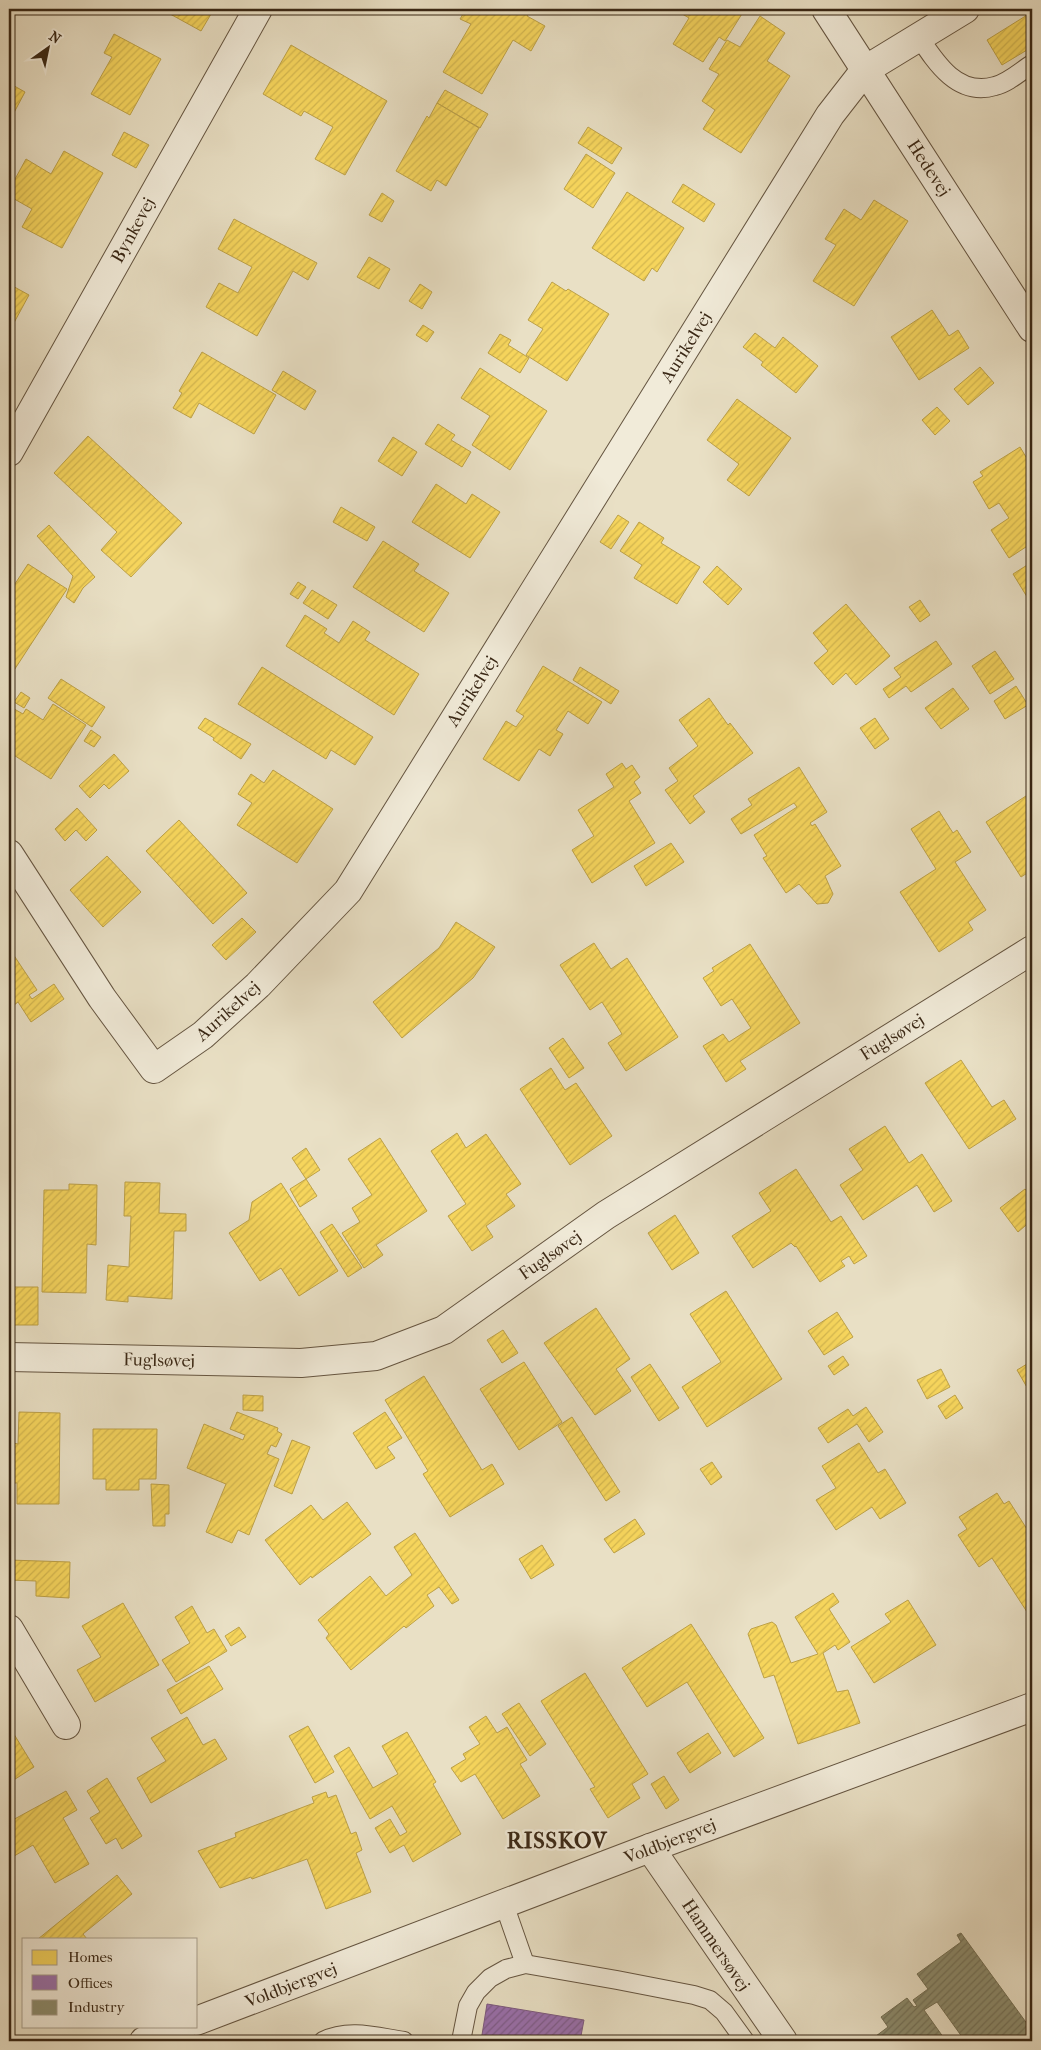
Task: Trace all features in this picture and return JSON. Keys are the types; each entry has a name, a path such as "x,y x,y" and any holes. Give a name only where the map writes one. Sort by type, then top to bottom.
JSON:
{"street":[{"name":"Bynkevej","path":"9,452 258,9"},
{"name":"Hedevej","path":"826,9 1032,328"},
{"path":"865,70 965,9"},
{"name":"Aurikelvej","path":"13,868 102,998 154,1069 203,1035 258,985 348,892 830,115 865,70"},
{"name":"Fuglsøvej","path":"9,1357 301,1362 376,1356 444,1330 606,1215 1032,950"},
{"path":"9,1629 66,1725"},
{"name":"Voldbjergvej","path":"198,2020 650,1848 1032,1707"},
{"name":"Hammersøvej","path":"650,1848 783,2041"},
{"path":"146,2041 178,2028"}],"lane":[{"path":"919,37 938,66 953,79 975,88 996,86 1032,64"},
{"path":"504,1904 526,1964"},
{"path":"461,2041 468,2006 476,1992 490,1978 506,1969 526,1964 598,1976 694,1995 710,2000 724,2012 746,2041"},
{"path":"323,2041 331,2037 352,2033 404,2041"}],"building: Homes":[{"path":"161,9 214,9 201,31"},
{"path":"466,9 531,9 527,16 545,26 531,51 513,40 482,94 443,72 471,24 460,19"},
{"path":"674,9 745,9 725,41 719,37 703,62 673,44 689,18"},
{"path":"1032,12 1032,47 1002,65 987,40"},
{"path":"760,16 785,33 767,61 790,76 741,153 703,129 715,110 702,101 719,74 709,69 727,40 740,47"},
{"path":"114,34 161,59 130,115 91,94 112,57 104,53"},
{"path":"291,45 387,101 345,175 315,159 333,127 304,111 301,116 263,94"},
{"path":"9,83 25,92 9,122"},
{"path":"445,90 488,114 480,128 437,103"},
{"path":"437,103 479,128 446,186 437,180 431,191 396,171 427,116 429,118"},
{"path":"588,127 622,148 612,164 578,143"},
{"path":"124,132 149,145 136,168 112,155"},
{"path":"64,151 103,173 62,248 22,227 32,209 9,196 9,190 26,159 51,174"},
{"path":"586,154 615,173 593,208 564,189"},
{"path":"683,184 715,204 704,222 672,202"},
{"path":"627,192 684,228 657,272 652,268 644,281 592,248"},
{"path":"382,193 394,201 382,222 369,215"},
{"path":"874,200 908,221 854,306 813,281 836,245 825,239 844,209 861,220"},
{"path":"234,219 317,263 308,280 293,271 257,336 206,307 219,283 238,293 252,267 218,249"},
{"path":"369,257 390,269 379,289 357,277"},
{"path":"552,282 566,291 568,289 609,314 567,381 526,355 543,329 528,320"},
{"path":"9,284 29,295 9,332"},
{"path":"420,284 432,292 422,309 409,301"},
{"path":"932,310 949,336 958,330 969,348 919,380 891,337"},
{"path":"423,325 434,332 427,342 416,335"},
{"path":"755,333 775,348 783,337 818,366 796,393 761,365 763,362 743,347"},
{"path":"500,334 511,340 508,345 529,358 520,373 488,353"},
{"path":"202,352 276,395 254,434 199,403 191,418 173,408 182,393 179,391"},
{"path":"980,367 994,383 968,405 954,389"},
{"path":"480,368 547,411 510,470 472,445 490,416 461,398"},
{"path":"283,371 316,391 305,410 272,390"},
{"path":"737,399 791,438 749,496 727,480 739,464 707,440"},
{"path":"937,407 950,421 935,435 922,420"},
{"path":"438,424 455,435 451,440 471,452 462,467 425,444"},
{"path":"88,436 182,523 131,577 101,550 117,532 54,473"},
{"path":"393,437 417,452 402,476 378,461"},
{"path":"1020,447 1032,467 1032,543 1009,558 991,530 1009,518 999,503 989,509 973,482 983,476 980,472"},
{"path":"436,484 466,504 472,494 500,512 470,558 412,522"},
{"path":"341,507 375,527 367,541 333,522"},
{"path":"618,515 629,522 611,549 600,542"},
{"path":"639,522 664,538 661,543 700,567 677,604 634,578 642,565 620,551"},
{"path":"49,525 95,577 83,588 74,603 66,597 73,576 37,536"},
{"path":"383,541 419,564 414,571 449,593 424,632 353,587"},
{"path":"1032,562 1032,605 1013,574"},
{"path":"28,564 67,589 9,678 9,593"},
{"path":"717,566 742,589 728,605 703,582"},
{"path":"298,582 306,587 298,599 290,594"},
{"path":"312,590 337,605 328,619 303,603"},
{"path":"920,600 930,615 920,622 909,607"},
{"path":"846,604 890,656 856,685 846,673 833,685 814,663 828,651 813,633"},
{"path":"305,615 327,629 324,633 339,643 353,621 370,632 365,640 419,674 394,715 286,646"},
{"path":"936,641 952,664 911,692 906,686 889,698 883,689 901,677 894,668"},
{"path":"995,651 1014,679 990,694 972,666"},
{"path":"543,666 602,702 588,724 568,711 556,730 563,734 550,756 539,749 519,781 483,759 506,721 516,727 524,716 516,711"},
{"path":"262,667 373,737 355,765 331,750 326,759 238,704"},
{"path":"580,667 619,691 611,704 573,680"},
{"path":"61,679 105,707 92,727 48,698"},
{"path":"1016,686 1028,705 1005,719 994,701"},
{"path":"953,688 969,709 941,729 925,708"},
{"path":"21,692 30,698 24,708 14,702"},
{"path":"709,698 728,725 730,723 753,753 693,796 705,812 690,824 665,790 678,781 669,768 698,746 679,720"},
{"path":"53,704 86,725 51,779 9,752 9,706 23,714 26,709 43,720"},
{"path":"205,718 251,744 241,759 198,728"},
{"path":"875,718 889,739 875,749 860,728"},
{"path":"91,730 101,737 94,747 84,741"},
{"path":"114,754 129,771 109,789 104,784 90,798 79,786"},
{"path":"622,763 626,769 632,765 640,777 634,782 641,793 629,801 655,843 592,883 572,850 594,836 578,810 614,787 606,774"},
{"path":"799,767 827,812 810,823 812,826 815,824 841,866 825,876 833,894 828,903 817,904 799,884 786,893 763,858 767,856 754,835 797,807 794,803 741,834 731,819 752,805 748,799"},
{"path":"273,770 333,809 297,863 237,825 252,803 238,794 251,774 264,783"},
{"path":"1029,794 1032,799 1032,870 1021,877 986,822"},
{"path":"77,808 97,830 86,841 76,830 65,841 55,829"},
{"path":"939,811 953,833 957,830 971,852 955,862 986,910 968,922 973,930 939,952 900,892 936,869 911,829"},
{"path":"179,820 247,893 213,924 146,851"},
{"path":"671,843 684,862 646,886 634,866"},
{"path":"107,856 141,892 103,927 70,890"},
{"path":"242,918 256,932 226,960 212,945"},
{"path":"456,922 495,947 473,978 402,1038 373,1002 439,948"},
{"path":"594,943 611,969 627,958 678,1037 626,1071 608,1043 622,1034 602,1002 590,1010 560,965"},
{"path":"750,944 800,1023 740,1061 746,1069 726,1082 703,1046 723,1034 729,1042 751,1028 732,999 721,1006 703,978 714,971 712,968"},
{"path":"11,951 37,990 29,995 32,999 54,984 64,999 31,1022 18,1002 9,1009 9,952"},
{"path":"563,1038 584,1068 569,1078 549,1048"},
{"path":"961,1060 992,1107 1004,1100 1016,1119 969,1149 925,1083"},
{"path":"551,1068 565,1090 576,1083 612,1136 570,1165 520,1089"},
{"path":"885,1126 909,1163 922,1154 952,1201 934,1212 917,1185 863,1220 840,1185 863,1170 849,1149"},
{"path":"457,1133 466,1148 486,1134 521,1184 506,1194 515,1206 486,1226 493,1237 472,1251 448,1216 466,1204 431,1151"},
{"path":"380,1138 427,1211 376,1245 383,1255 364,1268 342,1233 360,1222 352,1208 372,1195 348,1159"},
{"path":"306,1148 320,1170 306,1179 292,1158"},
{"path":"796,1169 831,1222 841,1216 867,1256 854,1264 849,1256 841,1261 845,1266 820,1282 796,1246 791,1243 753,1268 732,1236 771,1211 759,1193"},
{"path":"306,1179 317,1196 300,1207 290,1189"},
{"path":"125,1182 160,1183 159,1213 186,1214 186,1231 174,1231 172,1299 128,1296 128,1302 106,1300 108,1265 129,1267 131,1216 124,1216"},
{"path":"281,1183 338,1271 299,1296 281,1268 260,1281 229,1233 249,1220 252,1202"},
{"path":"69,1184 97,1185 96,1245 87,1244 86,1293 42,1292 44,1190 69,1190"},
{"path":"1025,1189 1032,1197 1032,1220 1018,1232 1000,1208"},
{"path":"675,1215 699,1253 672,1270 648,1233"},
{"path":"332,1224 362,1268 348,1277 320,1232"},
{"path":"10,1287 38,1287 38,1325 9,1325"},
{"path":"726,1291 782,1379 707,1427 682,1387 721,1362 690,1314"},
{"path":"596,1308 630,1359 616,1369 631,1391 595,1415 544,1343"},
{"path":"837,1312 853,1337 824,1355 808,1331"},
{"path":"503,1330 518,1353 502,1363 487,1340"},
{"path":"843,1356 849,1365 834,1375 828,1366"},
{"path":"1032,1361 1032,1396 1017,1370"},
{"path":"524,1362 562,1422 519,1450 480,1389"},
{"path":"650,1364 679,1408 659,1421 631,1377"},
{"path":"941,1369 950,1387 927,1399 917,1380"},
{"path":"424,1376 482,1470 492,1464 504,1484 450,1517 423,1474 428,1471 385,1400"},
{"path":"243,1395 263,1396 263,1411 243,1410"},
{"path":"955,1395 963,1408 946,1419 938,1406"},
{"path":"866,1407 883,1432 869,1442 857,1424 828,1443 818,1428 848,1409 853,1416"},
{"path":"19,1412 60,1413 59,1504 17,1504 17,1483 12,1483 13,1443 18,1444"},
{"path":"237,1412 278,1428 277,1431 282,1434 276,1447 271,1445 267,1454 279,1459 249,1535 238,1530 232,1543 206,1532 226,1484 187,1468 204,1424 243,1440 245,1435 230,1429"},
{"path":"385,1412 402,1438 387,1447 395,1458 376,1469 353,1433"},
{"path":"572,1417 620,1492 606,1501 558,1426"},
{"path":"93,1429 157,1429 156,1479 139,1479 139,1490 106,1490 106,1479 93,1479"},
{"path":"292,1440 310,1447 292,1494 274,1486"},
{"path":"859,1443 878,1473 885,1469 906,1503 880,1519 872,1507 836,1530 816,1500 836,1488 822,1466"},
{"path":"712,1462 722,1477 711,1485 700,1469"},
{"path":"151,1484 169,1485 169,1514 165,1514 165,1526 153,1526"},
{"path":"997,1493 1004,1504 1009,1501 1032,1537 1032,1613 1029,1615 992,1558 979,1567 958,1535 967,1529 959,1517"},
{"path":"347,1502 371,1534 300,1585 265,1540 311,1505 323,1520"},
{"path":"635,1519 645,1534 614,1553 604,1539"},
{"path":"415,1533 459,1600 452,1604 439,1587 427,1595 434,1606 406,1628 404,1626 351,1670 326,1638 329,1634 318,1620 370,1576 386,1596 412,1575 394,1547"},
{"path":"542,1545 554,1565 531,1579 519,1559"},
{"path":"9,1560 70,1562 69,1598 36,1596 36,1581 9,1580"},
{"path":"833,1593 839,1602 829,1609 850,1642 838,1650 835,1645 823,1653 837,1692 848,1690 860,1723 798,1744 774,1675 764,1678 748,1634 751,1629 772,1622 776,1625 791,1663 818,1654 795,1617"},
{"path":"908,1600 936,1645 874,1683 851,1647 891,1622 885,1614"},
{"path":"123,1603 159,1665 95,1702 77,1670 101,1657 82,1626"},
{"path":"192,1606 207,1633 214,1629 227,1651 176,1682 162,1660 190,1643 175,1617"},
{"path":"691,1624 764,1738 734,1757 687,1682 647,1707 622,1668"},
{"path":"239,1627 246,1637 231,1646 225,1636"},
{"path":"209,1666 223,1689 181,1714 167,1690"},
{"path":"585,1673 648,1774 632,1784 640,1798 608,1818 590,1789 595,1787 541,1701"},
{"path":"519,1703 546,1744 530,1756 502,1714"},
{"path":"486,1716 497,1733 507,1727 527,1760 520,1764 540,1796 503,1819 475,1774 461,1782 451,1768 466,1759 463,1754 480,1744 469,1727"},
{"path":"187,1717 203,1745 215,1739 227,1759 151,1803 137,1778 166,1761 151,1738"},
{"path":"9,1726 34,1767 9,1783"},
{"path":"308,1726 334,1772 315,1783 289,1736"},
{"path":"407,1732 436,1782 433,1784 461,1834 413,1862 404,1845 390,1853 375,1828 390,1819 400,1836 407,1832 392,1806 370,1819 334,1756 349,1747 373,1788 398,1774 382,1746"},
{"path":"708,1733 721,1753 690,1773 677,1753"},
{"path":"664,1776 679,1800 666,1809 651,1784"},
{"path":"107,1778 142,1836 122,1849 116,1838 106,1844 90,1818 100,1812 87,1791"},
{"path":"66,1791 77,1810 63,1818 89,1864 55,1883 33,1845 9,1859 9,1822"},
{"path":"326,1792 328,1798 336,1795 351,1834 356,1832 362,1850 356,1853 371,1892 326,1909 307,1859 252,1879 251,1877 220,1888 198,1851 236,1837 235,1833 314,1803 312,1797"},
{"path":"117,1875 132,1894 83,1934 86,1938 39,1938"}],"building: Offices":[{"path":"487,2004 584,2020 580,2041 481,2041"}],"building: Industry":[{"path":"961,1933 1028,2025 1032,2022 1032,2041 965,2041 937,2002 924,2010 946,2041 880,2041 876,2036 888,2027 881,2017 907,1998 914,2007 917,2006 913,2000 928,1989 917,1974 961,1942 957,1935"}],"district":[{"name":"RISSKOV","path":"557,1840"}]}
